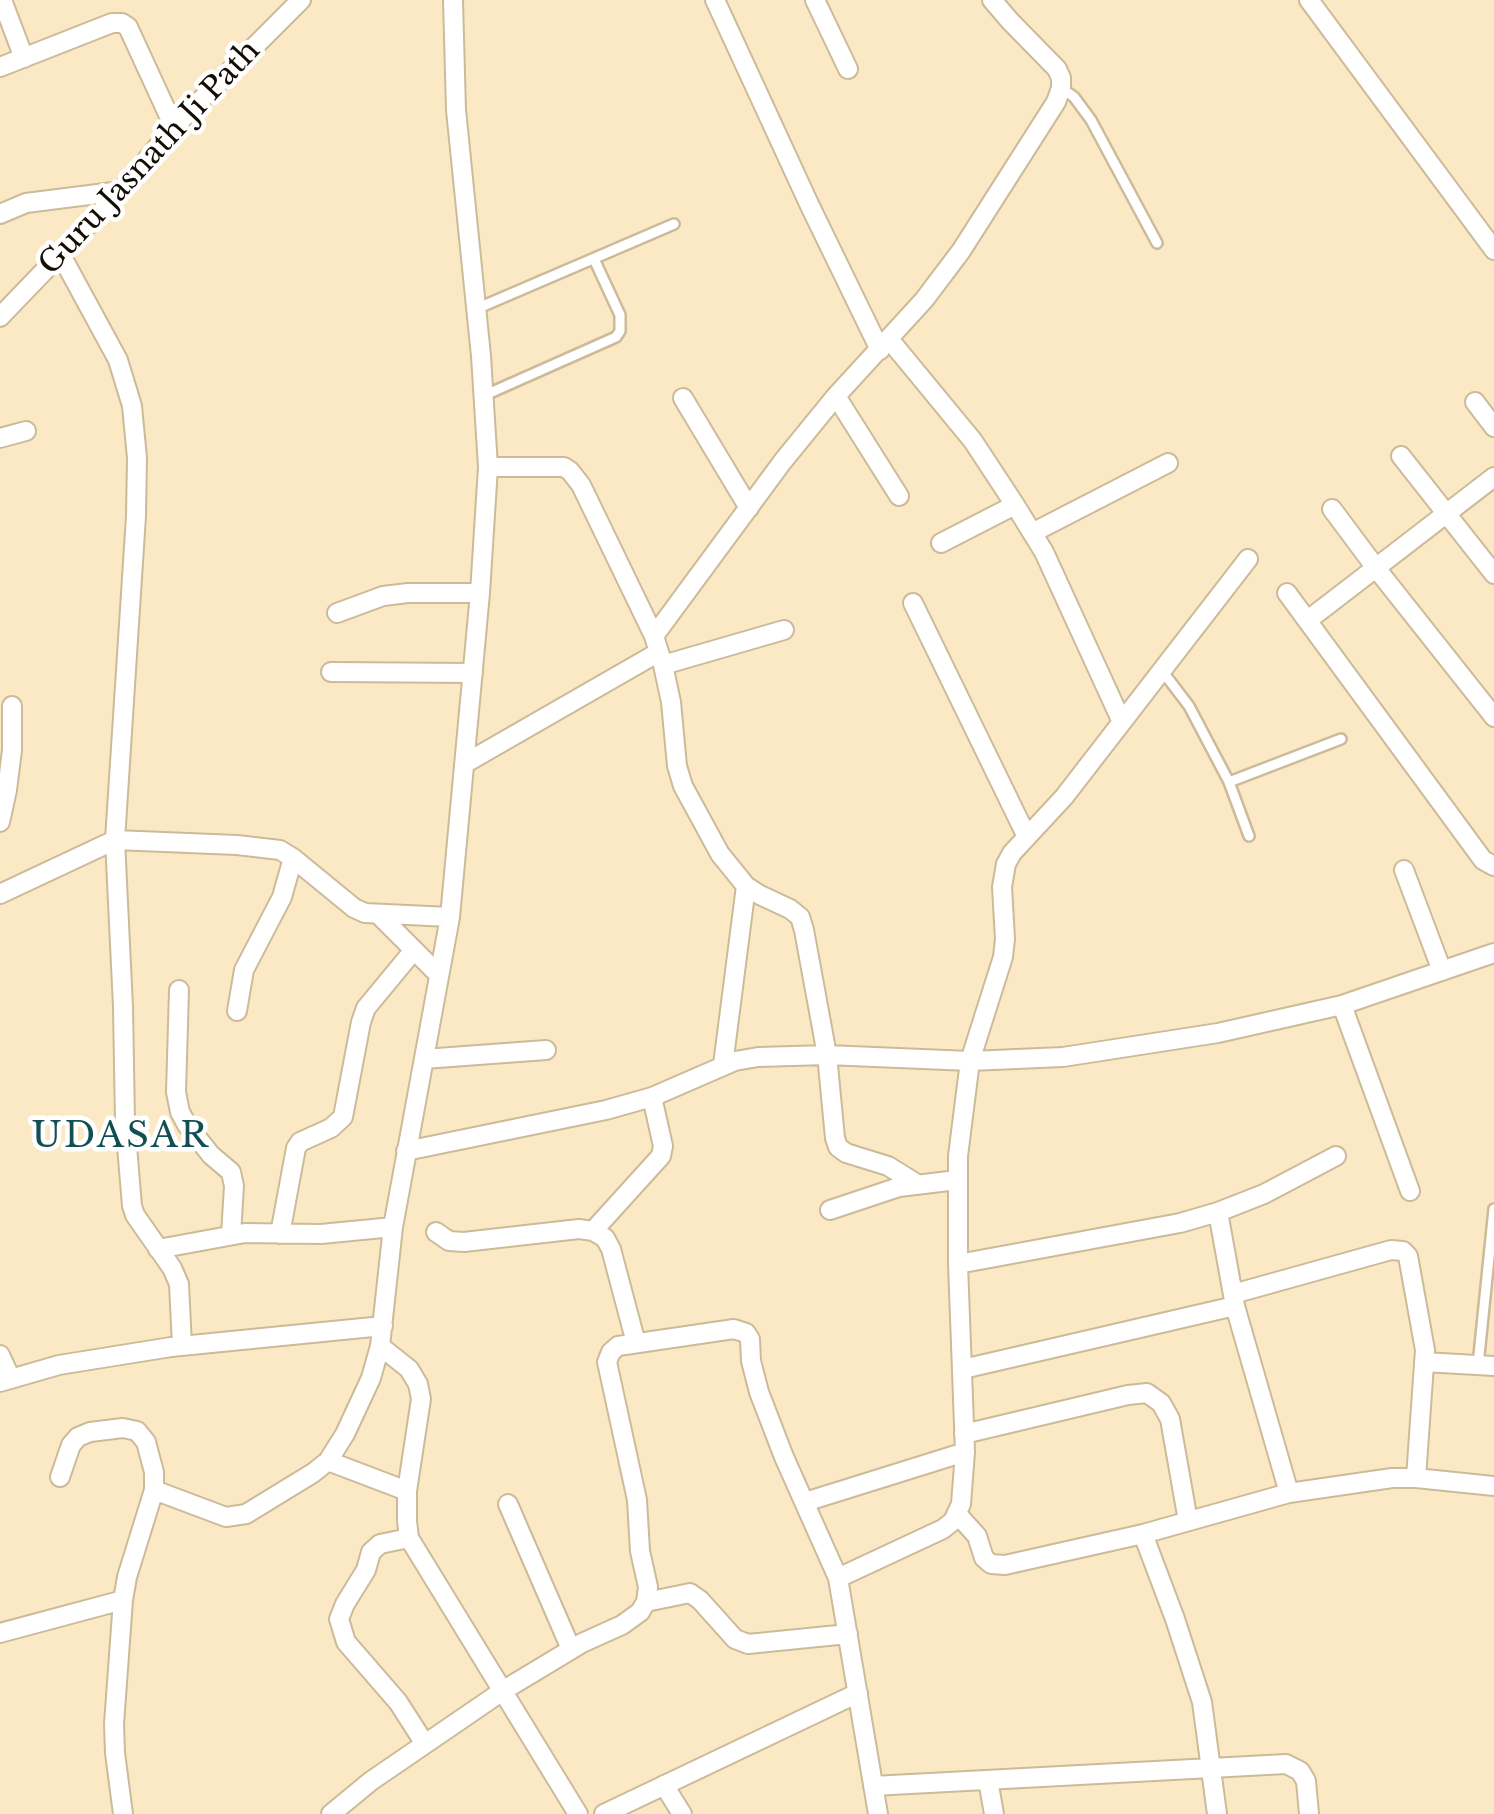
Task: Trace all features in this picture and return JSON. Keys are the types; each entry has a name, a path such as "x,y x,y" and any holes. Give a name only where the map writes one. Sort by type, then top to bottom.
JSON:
{"street":[{"path":"2,0 24,58"},
{"name":"Guru Jasnath Ji Path","path":"0,317 121,191 174,126 301,0"},
{"path":"154,1490 226,1517 246,1514 328,1462 346,1434 371,1378 380,1346 393,1227 450,917 488,466 456,110 454,0"},
{"path":"715,0 810,206 885,344 973,441 1016,505 1050,564 1122,720"},
{"path":"815,0 848,69"},
{"path":"659,651 783,461 962,251 1056,102 1061,78 1051,60 992,0"},
{"path":"1309,0 1494,250"},
{"path":"0,67 122,22 174,126"},
{"path":"0,214 26,203 121,191"},
{"path":"61,255 118,360 132,406 137,458 136,516 115,840 125,1122 132,1206 179,1284 182,1346"},
{"path":"836,396 899,496"},
{"path":"684,398 749,508"},
{"path":"1475,402 1494,427"},
{"path":"0,438 26,431"},
{"path":"1401,456 1494,574"},
{"path":"1032,532 1168,462"},
{"path":"488,466 553,466 570,472 580,485 659,651 683,786 720,854 746,886 800,917 827,1055 838,1147 846,1154 888,1166 917,1184"},
{"path":"1308,620 1494,477"},
{"path":"941,543 1016,505"},
{"path":"1332,509 1494,718"},
{"path":"838,1578 942,1528 958,1515 961,1504 964,1443 957,1180 970,1062 1003,957 1006,864 1064,797 1248,558"},
{"path":"337,613 382,596 480,594"},
{"path":"1287,594 1483,860 1494,866"},
{"path":"914,603 1027,837"},
{"path":"464,764 659,651 784,630"},
{"path":"330,672 472,673"},
{"path":"0,822 8,790 12,706"},
{"path":"0,894 115,840 237,845 280,850 354,908 366,913 450,917"},
{"path":"237,1011 244,970 282,896 293,858"},
{"path":"1404,870 1442,971"},
{"path":"723,1065 746,886"},
{"path":"379,915 439,975"},
{"path":"280,1234 296,1148 343,1117 366,1008 414,950"},
{"path":"406,1152 606,1110 652,1097 723,1065 758,1057 827,1055 970,1062 1063,1058 1218,1033 1342,1005 1494,954"},
{"path":"179,990 178,1102 187,1126 231,1172 231,1235"},
{"path":"1342,1005 1410,1191"},
{"path":"424,1059 546,1050"},
{"path":"593,1231 662,1156 652,1097"},
{"path":"958,1264 1180,1223 1264,1194 1336,1156"},
{"path":"830,1210 899,1187 957,1180"},
{"path":"1218,1212 1234,1300 1290,1493"},
{"path":"158,1248 231,1235 321,1234 393,1227"},
{"path":"436,1232 449,1240 464,1242 579,1229 593,1231 605,1238 611,1249 636,1343"},
{"path":"962,1369 1234,1300 1390,1250 1402,1250 1408,1256 1425,1350 1416,1478"},
{"path":"0,1355 5,1381 59,1365 182,1346 383,1326"},
{"path":"331,1814 504,1690 640,1612 648,1588 640,1551 634,1482 608,1362 611,1352 618,1346 734,1329 750,1338 758,1392 838,1578 878,1814"},
{"path":"380,1346 410,1370 421,1399 407,1491 410,1538 578,1814"},
{"path":"1424,1362 1486,1365"},
{"path":"805,1502 964,1443 1128,1395 1147,1393 1161,1403 1170,1419 1188,1521"},
{"path":"60,1477 78,1436 123,1428 137,1431 146,1442 154,1472 154,1490 123,1600 114,1724 122,1814"},
{"path":"328,1462 407,1491"},
{"path":"958,1515 977,1536 984,1558 991,1564 1005,1564 1143,1534 1290,1493 1392,1478 1494,1486"},
{"path":"508,1504 571,1649"},
{"path":"1143,1534 1202,1702 1217,1814"},
{"path":"410,1538 380,1544 370,1552 366,1570 339,1620 346,1642 398,1702 425,1744"},
{"path":"646,1602 690,1594 734,1639 748,1644 848,1634"},
{"path":"0,1633 123,1600"},
{"path":"604,1814 858,1693"},
{"path":"873,1786 1286,1764 1300,1771 1306,1780 1309,1814"},
{"path":"988,1780 994,1814"},
{"path":"664,1785 682,1814"}],"lane":[{"path":"1061,88 1074,97 1092,120 1158,242"},
{"path":"476,310 674,224"},
{"path":"483,396 616,337 620,314 594,259"},
{"path":"1161,670 1189,706 1229,782 1249,836"},
{"path":"1229,782 1341,739"},
{"path":"1486,1365 1494,1208"}],"district":[{"name":"UDASAR","path":"121,1137"}]}
